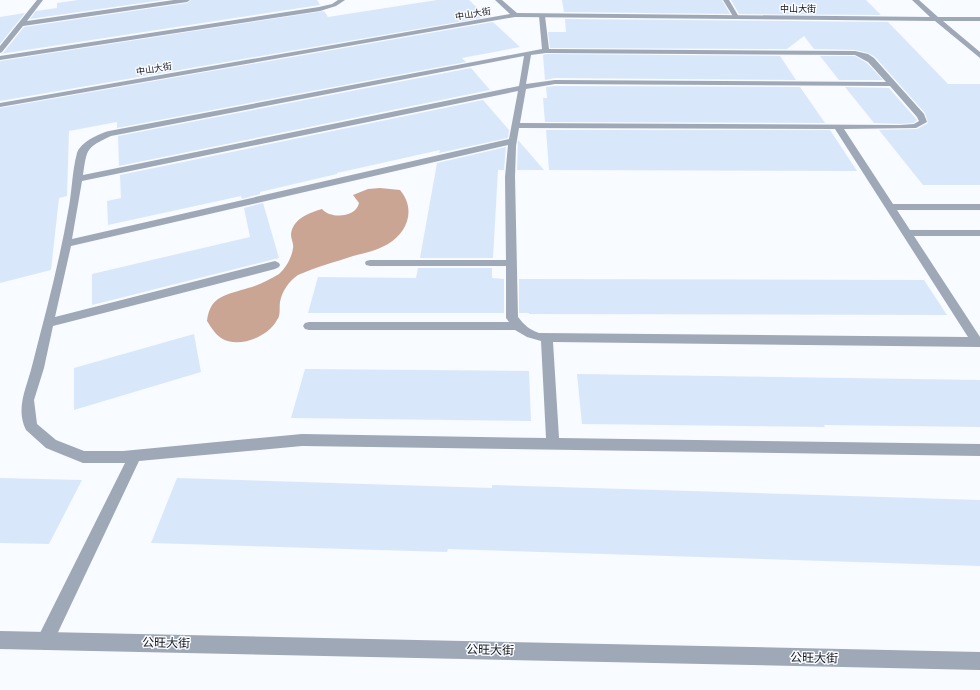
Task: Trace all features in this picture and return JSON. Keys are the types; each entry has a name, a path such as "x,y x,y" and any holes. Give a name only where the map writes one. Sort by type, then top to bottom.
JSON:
{"street":[{"path":"0,51 40,0"},
{"path":"22,24 187,0"},
{"path":"0,58 320,9 334,5 342,0"},
{"path":"498,0 515,15"},
{"path":"726,0 736,17"},
{"path":"915,0 980,56"},
{"name":"中山大街","path":"0,105 515,15 980,19"},
{"path":"542,16 546,51"},
{"path":"515,125 908,127 916,126 923,122 921,116 871,60 865,56 855,53 546,51 528,53 109,134 90,143 82,152 73,213 38,368 28,400 31,426 51,444 83,457 135,456 302,440 980,450"},
{"path":"528,53 512,141 510,177 512,318 517,326 529,334 539,337 979,343"},
{"path":"77,179 555,82 893,84"},
{"path":"838,127 979,343"},
{"path":"66,244 512,141"},
{"path":"889,207 980,208"},
{"path":"906,233 980,233"},
{"path":"370,263 512,264"},
{"path":"48,322 275,265"},
{"path":"309,326 517,326"},
{"path":"548,337 553,444"},
{"path":"45,641 135,456"},
{"name":"公旺大街","path":"0,640 980,661"}],"shaded area":[{"path":"380,188 400,190 408,205 408,220 401,233 395,239 376,250 326,265 295,277 282,294 278,318 267,332 260,336 244,342 236,342 221,338 215,332 207,321 212,306 221,297 260,284 282,272 290,259 293,246 291,235 292,229 298,221 312,212 322,209 336,215 353,212 359,203 353,195 368,189"}],"building":[{"path":"78,0 163,0 30,19 36,11 57,8 57,3"},
{"path":"191,0 317,0 320,5 0,54 3,53 24,27 187,3"},
{"path":"437,0 469,0 487,17 0,101 0,61 324,11 328,17"},
{"path":"562,0 722,0 730,14 564,12"},
{"path":"731,0 866,0 881,15 739,14"},
{"path":"25,13 0,44 0,17"},
{"path":"565,19 888,22 948,84 980,84 980,185 923,185 879,130 917,129 928,123 925,113 875,57 868,53 855,50 814,49 804,36 787,49 550,48 548,32 566,32"},
{"path":"493,22 520,47 462,58 466,62 117,128 117,122 69,131 67,196 59,198 51,270 0,283 0,108"},
{"path":"543,55 780,56 796,80 555,78 545,80"},
{"path":"820,56 855,56 867,63 883,80 839,80"},
{"path":"471,68 490,90 119,166 118,136"},
{"path":"546,87 800,87 825,123 545,122 543,98 547,98"},
{"path":"845,87 889,88 917,120 914,123 900,124 874,123"},
{"path":"483,100 509,130 508,138 439,153 440,150 337,173 260,192 260,194 242,199 241,196 108,225 107,201 121,198 120,175"},
{"path":"546,130 830,130 857,171 549,170"},
{"path":"518,140 544,170 517,170"},
{"path":"506,147 504,170 498,170 493,258 420,258 437,163"},
{"path":"263,203 279,258 92,305 92,274 250,237 244,208"},
{"path":"418,268 492,268 492,278 504,279 504,313 308,313 318,277 416,278"},
{"path":"519,279 924,280 947,315 529,314 519,313"},
{"path":"194,334 201,372 74,410 74,368"},
{"path":"305,369 529,371 531,421 291,418"},
{"path":"577,374 980,380 980,427 582,424"},
{"path":"0,478 82,480 49,544 0,543"},
{"path":"177,478 492,488 492,485 980,500 980,566 448,549 447,552 151,543"}]}
